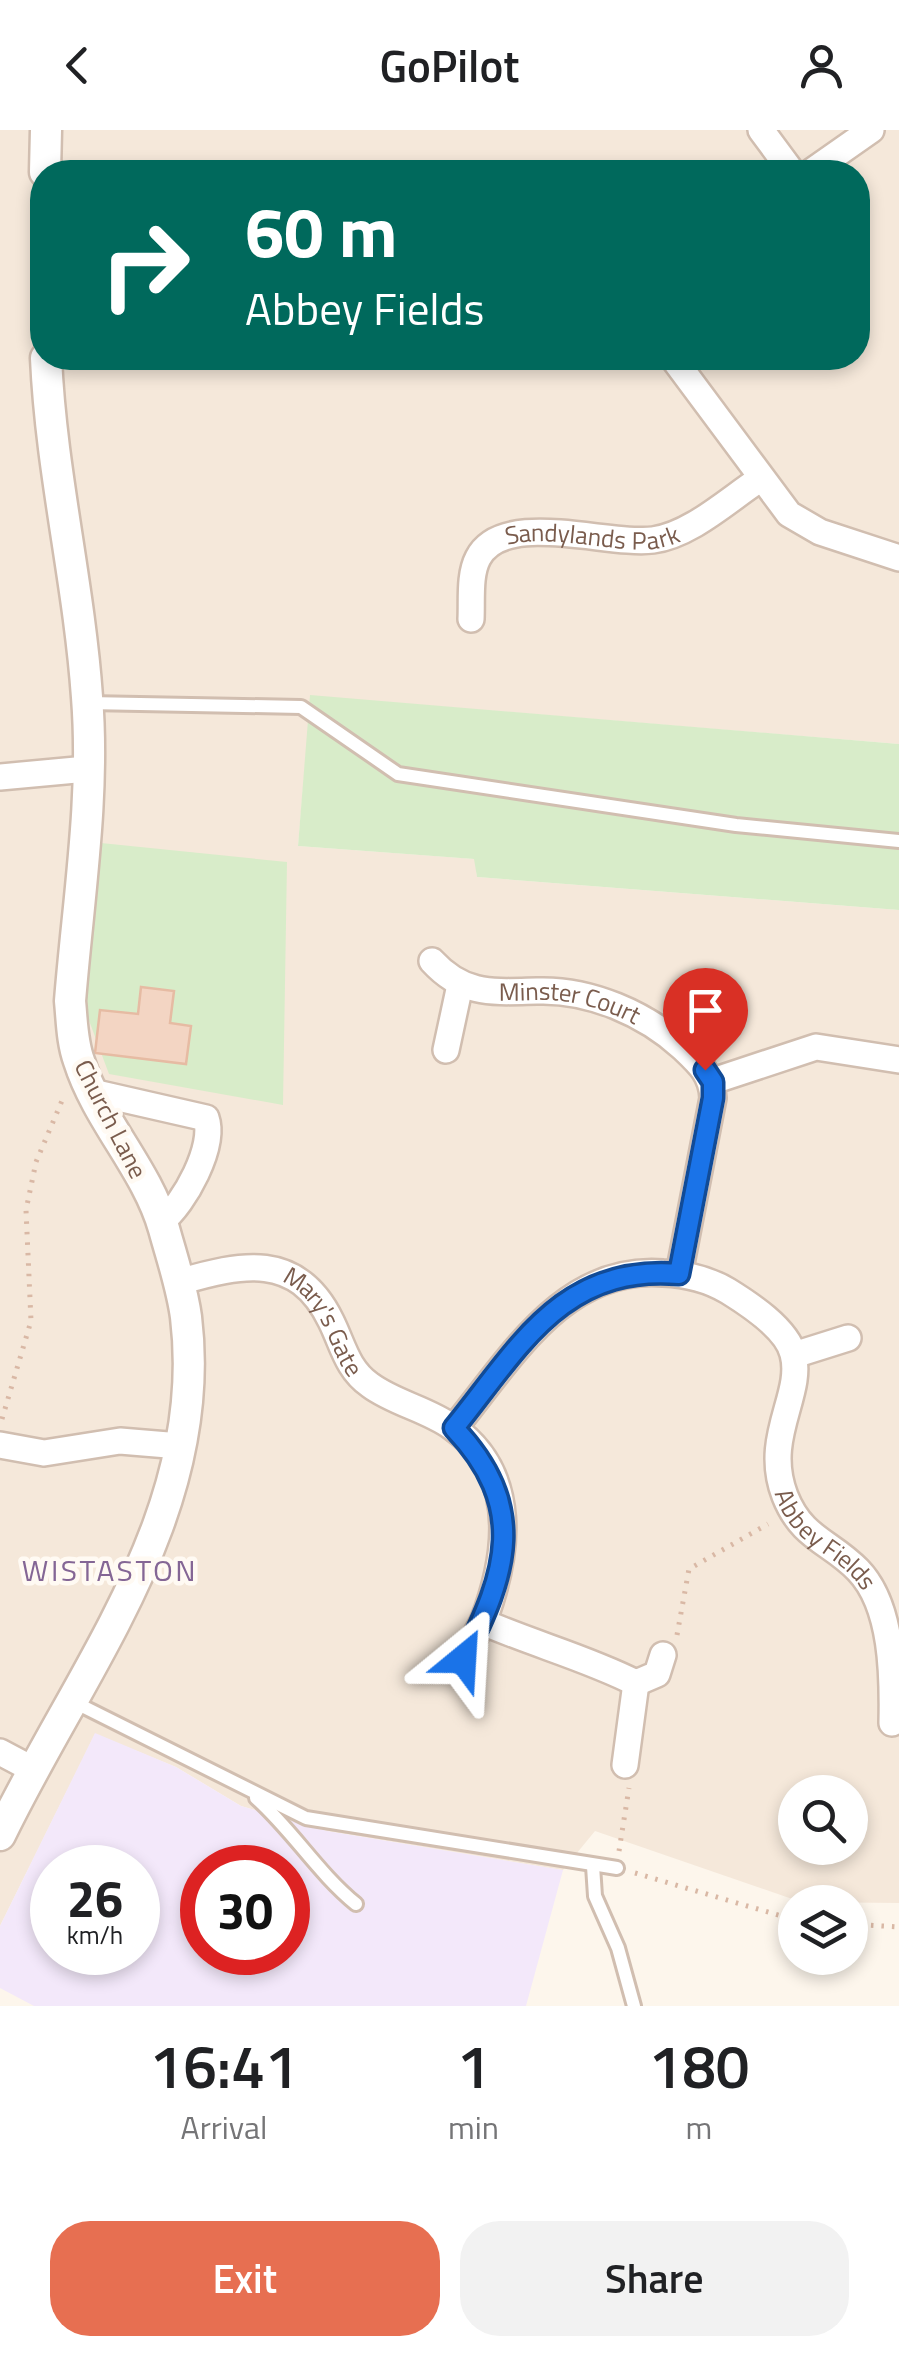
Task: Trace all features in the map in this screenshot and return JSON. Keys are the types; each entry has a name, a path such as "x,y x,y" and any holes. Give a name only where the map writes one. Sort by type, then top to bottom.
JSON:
{"street":[{"path":"45,160 46,130"},
{"path":"761,130 783,160"},
{"path":"828,160 871,130"},
{"name":"Church Lane","path":"0,1835 154,1544 174,1481 188,1356 179,1282 162,1221 79,1061 70,1001 87,769 88,702 52,444 47,370"},
{"path":"683,370 777,502 802,523 899,558"},
{"name":"Sandylands Park","path":"471,619 475,564 497,538 524,532 655,540 677,534 760,479"},
{"path":"0,778 87,769"},
{"path":"432,961 460,985 446,1050"},
{"name":"Minster Court","path":"460,985 514,994 560,994 626,1009 681,1046 713,1082"},
{"path":"679,1274 709,1130 713,1082 816,1048 846,1048 899,1060"},
{"path":"92,1092 206,1118 208,1132 189,1191 180,1207 162,1221"},
{"name":"Mary's Gate","path":"179,1282 244,1266 278,1270 297,1280 322,1306 350,1366 370,1386 454,1428"},
{"path":"463,1659 482,1622 504,1556 501,1506 487,1468 454,1428 545,1317 592,1284 622,1275 679,1274 717,1284 741,1299 786,1340 794,1354 848,1338"},
{"name":"Abbey Fields","path":"794,1354 793,1376 776,1446 782,1482 793,1512 815,1540 860,1571 873,1592 882,1614 893,1685 892,1723"},
{"path":"0,1445 44,1453 120,1441 180,1446"},
{"path":"482,1622 549,1651 596,1663 636,1683 657,1674 663,1654"},
{"path":"625,1765 636,1683"},
{"path":"0,1752 32,1769"}],"lane":[{"path":"88,702 301,707 398,774 736,825 899,841"},
{"path":"72,1701 306,1818 617,1868"},
{"path":"244,1786 287,1826 332,1884 356,1904"},
{"path":"594,1866 595,1896 618,1948 634,2006"}],"path":[{"path":"0,1427 31,1321 30,1194 36,1162 79,1061"},
{"path":"663,1654 676,1644 689,1569 793,1512"},
{"path":"625,1765 630,1781 617,1868 778,1915"},
{"path":"868,1925 899,1927"}],"shaded area":[{"path":"0,130 899,130 899,744 311,696 298,846 475,859 477,877 899,910 899,1903 868,1903 868,1885 778,1885 778,1894 595,1831 563,1870 327,1831 241,1806 176,1767 95,1734 40,1845 30,1845 30,1865 0,1926"},
{"path":"95,1733 176,1767 241,1806 327,1831 563,1870 526,2006 34,2006 0,1988 0,1926 30,1865 30,1975 160,1975 160,1845 40,1845"}],"green space":[{"path":"310,695 899,744 899,910 477,877 474,859 298,846"},
{"path":"101,843 287,862 283,1105 109,1074 81,999"}],"building":[{"path":"141,987 174,991 170,1023 191,1026 186,1064 95,1053 100,1010 138,1014"}],"district":[{"name":"WISTASTON","path":"110,1571"}],"route":[{"path":"463,1659 498,1582 504,1531 501,1506 487,1468 454,1428 545,1317 568,1298 592,1284 622,1275 648,1271 679,1274 709,1130 713,1082 705,1070"}]}
